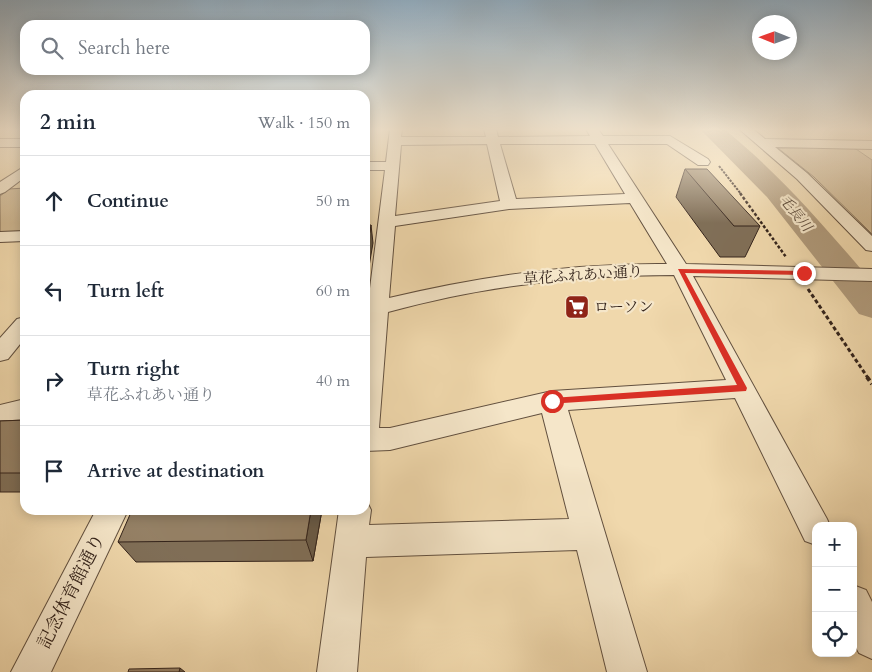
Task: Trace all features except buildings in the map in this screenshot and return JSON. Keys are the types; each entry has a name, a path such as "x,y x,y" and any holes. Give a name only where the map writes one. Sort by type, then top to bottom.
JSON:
{"street":[{"path":"370,329 371,309 388,222 392,160"},
{"path":"498,160 509,204"},
{"path":"612,160 681,270 812,522"},
{"path":"784,160 802,176 872,246"},
{"path":"370,166 391,166"},
{"path":"2,188 20,174"},
{"path":"2,188 20,186"},
{"path":"388,222 509,204 636,198"},
{"path":"0,237 20,236"},
{"name":"草花ふれあい通り","path":"371,309 434,293 535,276 681,270 872,275"},
{"path":"0,353 20,330"},
{"path":"370,440 390,439 552,401 743,388"},
{"path":"552,401 627,672"},
{"path":"0,415 20,409"},
{"name":"記念体育館通り","path":"31,672 110,515"},
{"path":"337,672 353,526 589,534"},
{"path":"857,611 872,640"}],"path":[{"path":"710,162 747,200 775,244 801,273 872,384"}],"shaded area":[{"path":"793,160 872,160 872,234 814,177"},
{"path":"20,188 20,232 0,233 0,196 9,189"}],"waterway":[{"name":"毛長川","path":"746,160 797,213 872,306"}],"place":[{"name":"ローソン","path":"577,307"}],"route":[{"path":"552,401 743,388 681,270 804,273"}]}
